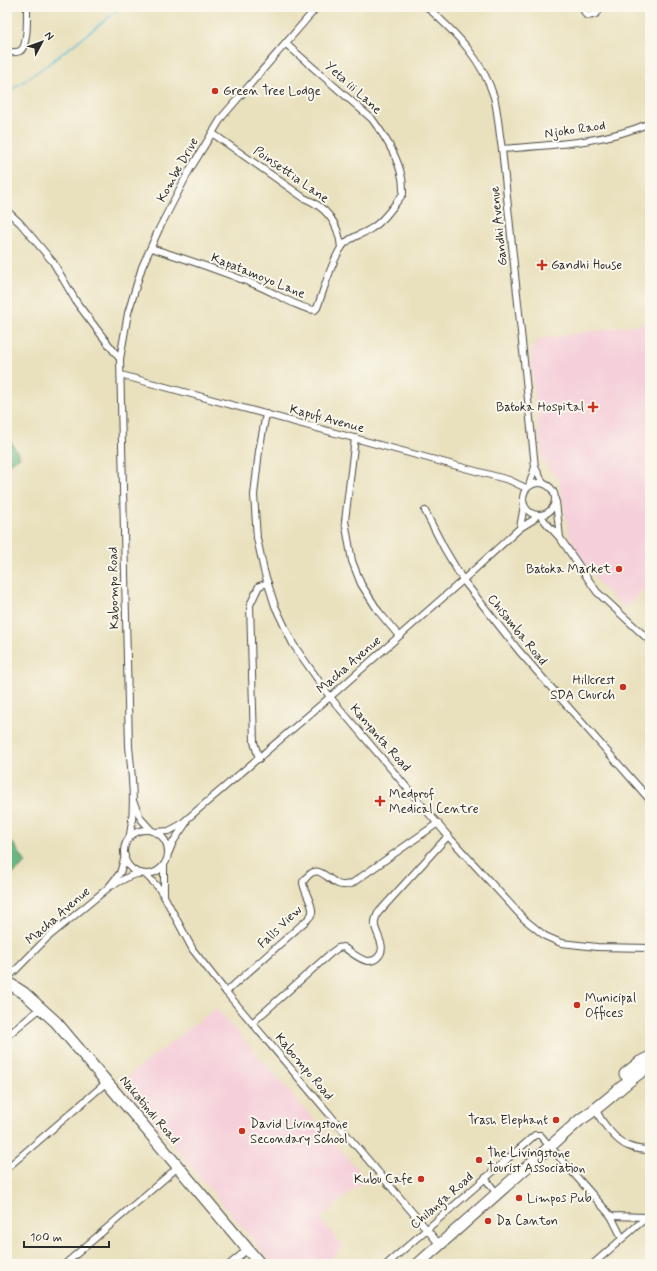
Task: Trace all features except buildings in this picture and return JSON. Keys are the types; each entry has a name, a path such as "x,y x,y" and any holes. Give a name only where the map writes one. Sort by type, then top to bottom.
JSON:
{"highway":[{"name":"Nakatindi Road","path":"7,982 24,993 56,1022 260,1264"},
{"path":"593,1112 630,1070 640,1062 650,1057"},
{"path":"418,1264 582,1118 593,1112 628,1080 650,1066"}],"street":[{"path":"7,52 18,52 22,50 28,21 26,7"},
{"name":"Kombe Drive","path":"121,375 120,358 128,313 142,267 159,229 190,171 222,117 317,7"},
{"name":"Gandhi Avenue","path":"427,7 463,41 481,66 494,98 502,149 535,467 543,483"},
{"path":"582,7 586,15 591,16 596,14 601,7"},
{"name":"Yeta iii Lane","path":"285,43 372,119 388,142 402,177 403,194 388,214 372,228 351,238 341,248"},
{"name":"Njoko Raod","path":"502,149 610,136 632,131 650,123"},
{"name":"Poinsettia Lane","path":"212,133 304,198 317,204 329,216 336,226 341,248"},
{"path":"7,211 20,223 53,262 98,332 120,358"},
{"name":"Kapatamoyo Lane","path":"151,248 256,285 298,305 313,310 317,308 322,292 341,248"},
{"name":"Kapufi Avenue","path":"121,375 509,480 528,487"},
{"name":"Kabompo Road","path":"121,375 129,746 134,802 133,823 129,839"},
{"name":"Kanyanta Road","path":"266,414 259,451 254,495 257,538 275,606 293,644 330,697 448,836 524,919 545,936 561,943 597,947 650,948"},
{"path":"355,438 346,521 352,561 361,584 379,612 399,636"},
{"name":"Gandhi Avenue","path":"528,487 535,467"},
{"path":"555,498 553,508 545,514 539,515 532,514 527,510 522,499 523,493 533,483 543,483 552,489 555,498 558,510 560,538"},
{"path":"520,528 524,505"},
{"name":"Chisamba Road","path":"425,511 444,548 463,580 518,651 650,800"},
{"path":"539,515 560,538 597,592 650,641"},
{"name":"Macha Avenue","path":"154,832 169,831 191,817 330,697 520,528 539,515"},
{"path":"259,759 254,742 250,605 259,586 268,583"},
{"name":"Kabompo Road","path":"134,802 141,819 154,832"},
{"name":"Macha Avenue","path":"168,852 173,842 191,817"},
{"name":"Falls View","path":"226,992 308,919 312,913 311,905 303,887 302,882 305,878 313,872 319,872 338,884 351,884 438,823"},
{"path":"144,830 154,832 164,838 168,852 164,866 152,873 143,874 132,868 127,863 125,856 125,848 129,839 131,836 144,830"},
{"path":"252,1023 338,948 343,947 368,961 375,960 380,955 382,948 382,941 375,926 375,918 448,836"},
{"name":"Macha Avenue","path":"108,888 120,873 125,856"},
{"name":"Kabompo Road","path":"164,866 164,896"},
{"name":"Kabompo Road","path":"143,874 155,884 164,896 193,950 226,992 440,1244"},
{"name":"Macha Avenue","path":"7,979 47,938 108,888 130,876 143,874"},
{"path":"7,1036 41,1008"},
{"path":"7,1168 107,1082"},
{"path":"593,1112 617,1139 627,1146 650,1150"},
{"name":"Chilanga Road","path":"387,1264 535,1135 540,1135 611,1216 622,1238"},
{"path":"64,1264 178,1166"},
{"path":"485,1178 497,1194"},
{"path":"611,1216 648,1218"},
{"path":"593,1264 622,1238 648,1218"},
{"path":"230,1264 248,1249"}],"shaded area":[{"name":"Batoka Hospital","path":"650,323 650,582 625,609 601,586 579,556 569,534 559,479 542,461 530,354 539,339"},
{"name":"David Livingstone Secondary School","path":"216,1008 366,1179 320,1218 343,1247 323,1264 273,1264 120,1082"}],"green space":[{"path":"7,435 20,457 7,465"},
{"path":"7,836 26,863 7,879"}],"waterway":[{"path":"7,93 50,63 122,7"}],"place":[{"name":"Green Tree Lodge","path":"215,91"},
{"name":"Gandhi House","path":"542,265"},
{"name":"Batoka Hospital","path":"593,407"},
{"name":"Batoka Market","path":"619,569"},
{"name":"Hillcrest SDA Church","path":"623,687"},
{"name":"Medprof Medical Centre","path":"380,801"},
{"name":"Municipal Offices","path":"577,1005"},
{"name":"Trash Elephant","path":"556,1120"},
{"name":"David Livingstone Secondary School","path":"242,1131"},
{"name":"The Livingstone Tourist Association","path":"479,1160"},
{"name":"Kubu Cafe","path":"421,1179"},
{"name":"Limpos Pub","path":"519,1198"},
{"name":"Da Canton","path":"488,1221"}]}
